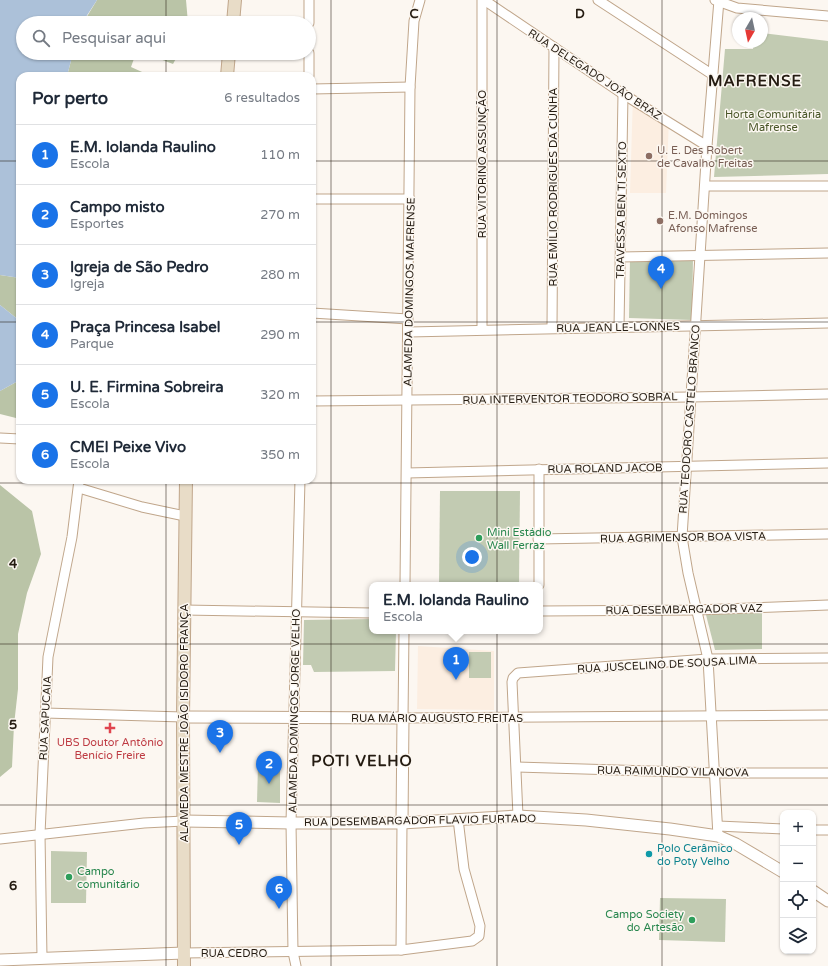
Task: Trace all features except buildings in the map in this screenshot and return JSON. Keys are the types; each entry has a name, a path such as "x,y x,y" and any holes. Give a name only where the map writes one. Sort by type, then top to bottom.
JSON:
{"main road":[{"path":"234,16 235,0"},
{"path":"228,72 229,60"},
{"name":"ALAMEDA MESTRE JOÃO ISIDORO FRANÇA","path":"184,966 183,717 186,484"}],"street":[{"path":"309,0 309,16"},
{"name":"ALAMEDA DOMINGOS MAFRENSE","path":"405,582 410,87 414,21 420,0"},
{"name":"RUA DELEGADO JOÃO BRAZ","path":"483,0 622,94 707,146"},
{"name":"RUA VITORINO ASSUNÇÃO","path":"482,329 483,0"},
{"path":"598,0 713,75"},
{"path":"718,1 737,8 828,16"},
{"name":"RUA TEODORO CASTELO BRANCO","path":"718,1 707,146 682,536 696,610 708,659 716,772 718,831"},
{"name":"RUA EMÍLIO RODRIGUES DA CUNHA","path":"552,328 554,47"},
{"path":"309,60 309,72"},
{"path":"316,89 410,87"},
{"name":"TRAVESSA BEN TI SEXTO","path":"619,327 622,94"},
{"path":"705,186 828,186"},
{"path":"316,199 410,199"},
{"path":"621,257 828,253"},
{"path":"316,313 408,319"},
{"name":"RUA JEAN LE-LONNES","path":"408,332 482,329 828,323"},
{"name":"RUA INTERVENTOR TEODORO SOBRAL","path":"316,400 691,397 828,394"},
{"path":"0,438 16,438"},
{"name":"RUA ROLAND JACOB","path":"407,473 828,463"},
{"path":"539,469 539,582"},
{"path":"79,484 142,508 185,516"},
{"name":"RUA SAPUCAIA","path":"42,958 40,834 48,657 79,484"},
{"name":"ALAMEDA DOMINGOS JORGE VELHO","path":"296,966 293,952 292,824 300,484"},
{"name":"RUA AGRIMENSOR BOA VISTA","path":"538,539 828,534"},
{"name":"RUA DESEMBARGADOR VAZ","path":"543,611 696,610 828,605"},
{"path":"184,610 369,613"},
{"path":"401,950 404,634"},
{"name":"RUA JUSCELINO DE SOUSA LIMA","path":"515,718 512,682 515,675 522,672 708,659 828,658"},
{"name":"RUA MÁRIO AUGUSTO FREITAS","path":"45,713 183,717 403,718 828,715"},
{"path":"515,718 518,816"},
{"name":"RUA RAIMUNDO VILANOVA","path":"517,766 716,772 828,773"},
{"name":"RUA DESEMBARGADOR FLAVIO FURTADO","path":"0,839 144,822 184,821 292,824 402,823 518,816 718,831 736,844 780,870"},
{"name":"RUA CEDRO","path":"0,960 20,963 42,958 184,953 401,950 472,941 479,936 480,926 464,869 458,819"},
{"path":"718,831 780,829"},
{"path":"816,830 828,830"},
{"path":"816,893 828,901"}],"shaded area":[{"name":"U. E. Des Robert de Cavalho Freitas","path":"633,95 669,119 666,193 630,193"},
{"path":"418,646 494,651 494,710 417,709"}],"green space":[{"path":"97,0 186,0 187,16 87,16"},
{"name":"Horta Comunitária Mafrense","path":"768,34 828,41 828,174 714,177 725,49 768,48"},
{"path":"71,60 134,60 131,67 142,72 68,72"},
{"path":"162,60 175,60 173,64"},
{"path":"630,258 693,259 692,320 629,318"},
{"path":"0,275 16,277 16,318 0,305"},
{"path":"16,382 16,418 0,414 0,391"},
{"path":"0,485 32,511 41,554 27,593 18,634 18,689 14,725 12,767 0,777"},
{"name":"Mini Estádio Wall Ferraz","path":"440,491 520,491 519,582 439,582"},
{"path":"762,610 762,649 715,650 705,611"},
{"path":"369,619 369,634 396,634 395,671 314,672 311,665 303,665 304,620"},
{"path":"469,652 491,652 491,678 469,678"},
{"path":"258,765 280,765 280,803 257,802"},
{"name":"Campo comunitário","path":"51,851 87,852 86,903 51,903"},
{"name":"Campo Society do Artesão","path":"660,898 726,899 725,942 659,940"}],"water":[{"path":"0,0 97,0 87,16 16,16 16,60 71,60 68,72 16,72 16,277 0,275"},
{"path":"0,305 16,318 16,382 0,391"}],"place":[{"name":"U. E. Des Robert de Cavalho Freitas","path":"649,156"},
{"name":"E.M. Domingos Afonso Mafrense","path":"660,221"},
{"name":"Praça Princesa Isabel","path":"661,289"},
{"name":"Mini Estádio Wall Ferraz","path":"479,538"},
{"name":"E.M. Iolanda Raulino","path":"456,680"},
{"name":"UBS Doutor Antônio Benício Freire","path":"110,728"},
{"name":"Igreja de São Pedro","path":"220,753"},
{"name":"Campo misto","path":"269,784"},
{"name":"U. E. Firmina Sobreira","path":"239,845"},
{"name":"Polo Cerâmico do Poty Velho","path":"649,854"},
{"name":"Campo comunitário","path":"69,877"},
{"name":"CMEI Peixe Vivo","path":"279,909"},
{"name":"Campo Society do Artesão","path":"692,920"}],"district":[{"name":"MAFRENSE","path":"755,81"},
{"name":"POTI VELHO","path":"362,761"}]}
